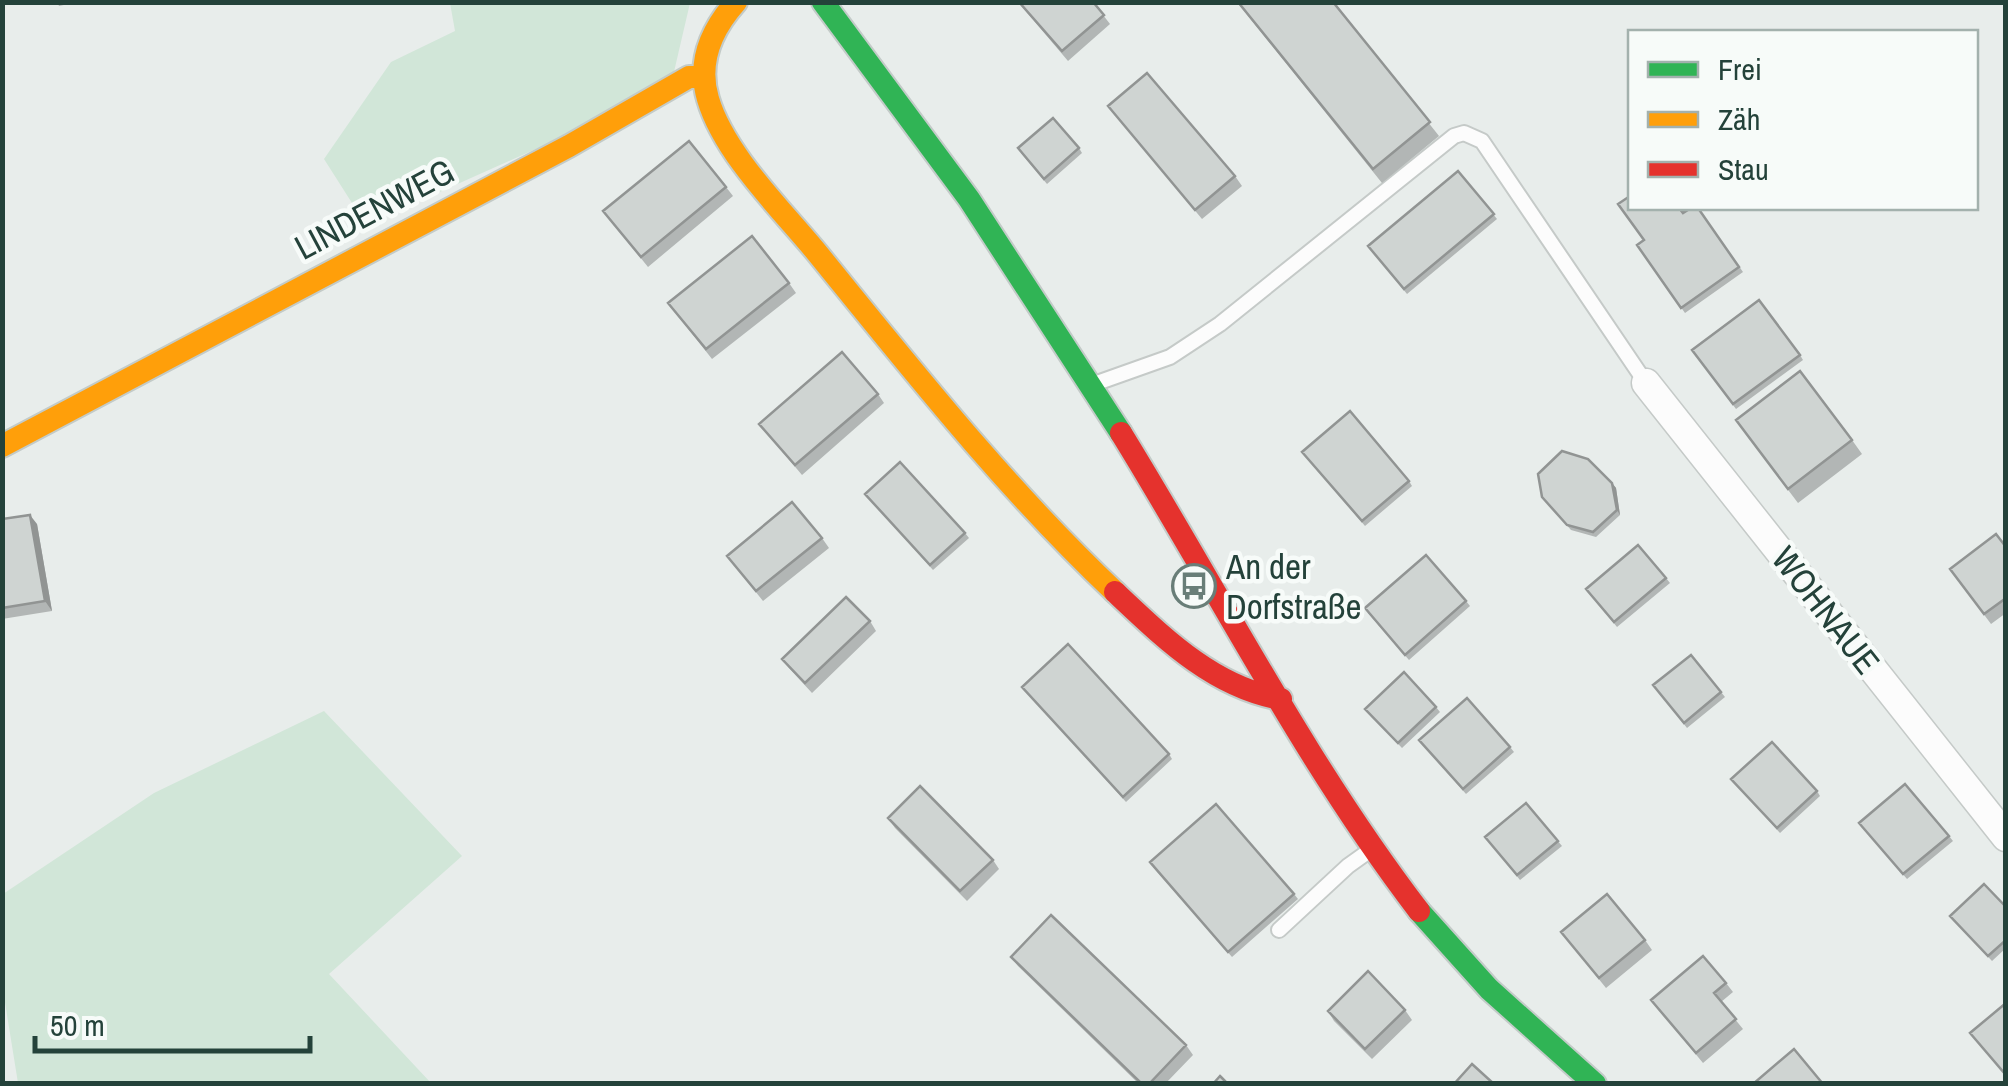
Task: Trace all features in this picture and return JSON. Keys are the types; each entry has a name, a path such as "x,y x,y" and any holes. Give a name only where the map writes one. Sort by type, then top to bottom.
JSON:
{"street":[{"path":"736,2 716,24 706,53 704,77 709,104 736,150 985,460 1038,518 1195,663 1260,696 1281,699"},
{"path":"823,2 933,145 1002,243 1374,848 1455,953 1595,1084"},
{"name":"LINDENWEG","path":"2,446 569,146 689,77 704,77"},
{"name":"WOHNAUE","path":"1646,383 2006,837"}],"lane":[{"path":"1092,384 1170,357 1220,324 1454,136 1464,133 1482,141 1646,383"},
{"path":"1279,930 1348,866 1374,848"}],"green space":[{"path":"450,3 690,3 670,89 366,225 324,159 391,62 455,31"},
{"path":"324,711 462,856 329,974 431,1083 18,1083 3,990 3,894 154,793"}],"building":[{"path":"1019,2 1093,2 1104,15 1062,51"},
{"path":"1238,2 1333,2 1430,122 1373,169"},
{"path":"1147,73 1235,176 1195,210 1108,106"},
{"path":"1053,118 1079,148 1044,179 1018,148"},
{"path":"689,141 726,187 641,257 603,211"},
{"path":"1458,171 1494,214 1404,289 1368,246"},
{"path":"1628,197 1628,210 1699,210 1739,267 1681,308 1637,245 1644,240 1618,204"},
{"path":"752,236 789,283 706,349 668,303"},
{"path":"1759,300 1800,355 1733,404 1692,350"},
{"path":"842,352 878,394 795,465 759,424"},
{"path":"1800,371 1852,440 1788,489 1736,420"},
{"path":"1350,411 1409,481 1362,521 1302,452"},
{"path":"1562,451 1588,459 1612,483 1617,510 1593,532 1567,525 1542,497 1538,474"},
{"path":"900,462 965,533 930,565 865,494"},
{"path":"792,502 822,538 756,591 727,556"},
{"path":"30,515 45,601 2,608 2,519"},
{"path":"1996,534 2006,547 2006,598 1984,614 1950,569"},
{"path":"1638,545 1666,578 1614,622 1586,589"},
{"path":"1426,555 1466,601 1405,655 1365,608"},
{"path":"846,597 870,621 805,683 782,659"},
{"path":"1068,644 1169,754 1123,797 1022,687"},
{"path":"1691,655 1721,692 1684,723 1653,685"},
{"path":"1404,672 1436,707 1398,743 1365,709"},
{"path":"1467,698 1510,747 1463,789 1419,740"},
{"path":"1772,742 1817,791 1777,828 1731,779"},
{"path":"1905,784 1949,836 1903,874 1859,823"},
{"path":"920,786 993,860 960,891 888,818"},
{"path":"1526,803 1558,841 1517,875 1485,837"},
{"path":"1216,804 1294,894 1228,952 1150,862"},
{"path":"1984,884 2006,907 2006,940 1988,956 1950,916"},
{"path":"1607,894 1645,940 1599,978 1561,932"},
{"path":"1051,915 1186,1045 1149,1084 1142,1084 1011,957"},
{"path":"1703,956 1726,983 1714,993 1736,1019 1696,1053 1651,1000"},
{"path":"1368,971 1405,1010 1365,1049 1328,1011"},
{"path":"2006,1003 2006,1075 1970,1033"},
{"path":"1794,1049 1823,1084 1753,1084"},
{"path":"1472,1064 1494,1084 1454,1084"}],"traffic: fast":[{"path":"823,2 969,199 1121,433"},
{"path":"1419,911 1489,989 1595,1084"}],"traffic: slow":[{"path":"736,2 713,35 704,72 716,120 740,161 961,428 1115,592"},
{"path":"2,446 569,146 689,77 704,77"}],"traffic: jam":[{"path":"1121,433 1300,736 1419,911"},
{"path":"1115,592 1171,643 1212,672 1233,684 1281,699"}],"place":[{"name":"An der Dorfstraße","path":"1194,586"}]}
